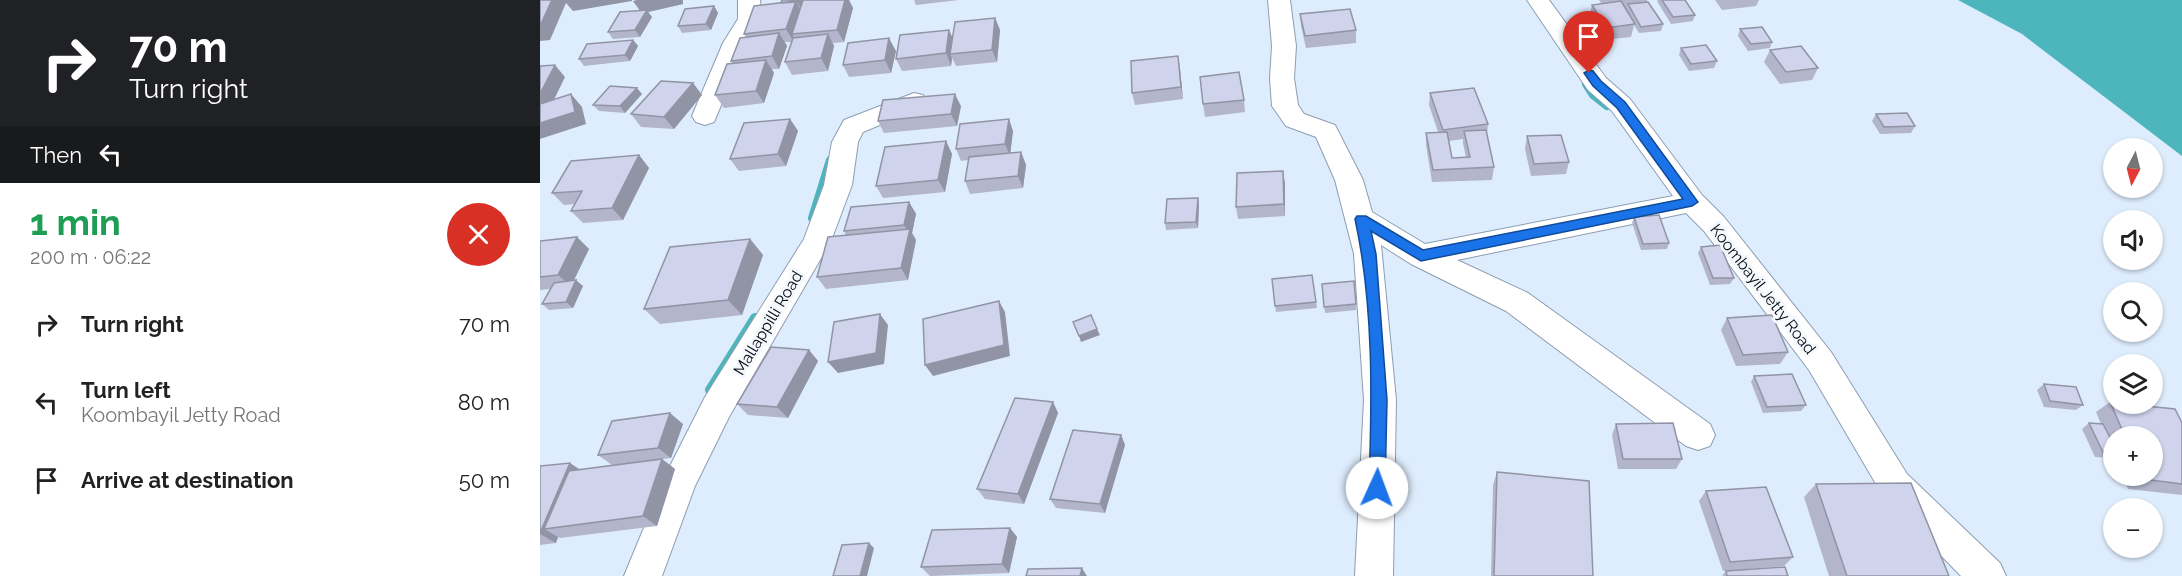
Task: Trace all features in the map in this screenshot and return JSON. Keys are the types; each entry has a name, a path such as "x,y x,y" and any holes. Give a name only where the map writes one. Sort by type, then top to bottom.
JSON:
{"street":[{"path":"705,116 735,43 750,19 749,0"},
{"path":"1279,0 1284,46 1282,78 1285,106 1295,120 1326,131 1349,180 1369,254 1380,400 1374,576"},
{"name":"Koombayil Jetty Road","path":"1538,0 1597,84 1621,105 1692,202 1714,224 1820,361 1894,485 1987,576"},
{"name":"Mallappilli Road","path":"643,576 679,483 717,407 817,241 838,185 845,142 853,126 914,101"},
{"path":"1421,256 1692,202"},
{"path":"1361,219 1421,256 1517,302 1698,435"}],"water":[{"path":"1958,0 2182,0 2182,156 2163,142 2163,138 2158,138 2022,34"}],"building":[{"path":"540,0 552,0 540,26"},
{"path":"782,0 798,0 781,3"},
{"path":"803,0 845,0 837,30 792,34"},
{"path":"1662,0 1685,0 1695,15 1673,17"},
{"path":"796,1 786,29 744,34 754,6"},
{"path":"1621,1 1635,24 1606,28 1592,5"},
{"path":"1648,2 1663,24 1641,27 1628,4"},
{"path":"714,6 706,24 678,26 685,9"},
{"path":"1350,9 1356,30 1305,36 1300,14"},
{"path":"647,10 635,30 608,32 620,12"},
{"path":"995,18 992,50 950,54 955,22"},
{"path":"1762,27 1772,42 1751,44 1740,29"},
{"path":"949,30 946,53 896,59 900,35"},
{"path":"779,33 772,56 731,61 740,38"},
{"path":"828,34 821,58 785,62 793,38"},
{"path":"889,38 885,60 843,65 848,43"},
{"path":"633,40 625,55 579,59 587,44"},
{"path":"1706,45 1717,61 1691,64 1681,48"},
{"path":"1801,46 1818,68 1786,72 1770,50"},
{"path":"1178,56 1181,87 1132,93 1131,61"},
{"path":"766,60 756,91 715,95 727,64"},
{"path":"555,65 540,94 540,66"},
{"path":"1239,72 1244,100 1203,104 1200,77"},
{"path":"661,81 693,83 664,117 631,114"},
{"path":"610,86 637,88 620,106 593,105"},
{"path":"1474,88 1488,124 1443,130 1430,93"},
{"path":"571,94 575,112 540,123 540,104"},
{"path":"955,94 951,114 878,121 883,100"},
{"path":"1907,113 1915,126 1884,127 1876,114"},
{"path":"790,119 778,154 730,159 744,123"},
{"path":"1009,119 1005,144 956,149 960,124"},
{"path":"1486,130 1494,167 1433,170 1426,133 1447,132 1452,158 1470,157 1464,131"},
{"path":"1561,135 1569,162 1534,164 1527,136"},
{"path":"946,141 938,180 876,186 885,147"},
{"path":"1021,152 1018,176 965,181 969,157"},
{"path":"639,155 612,208 571,211 582,191 552,193 571,161"},
{"path":"1283,171 1284,204 1236,207 1237,173"},
{"path":"1198,198 1196,222 1165,223 1167,199"},
{"path":"909,202 904,225 844,231 851,207"},
{"path":"1659,215 1669,243 1643,244 1634,217"},
{"path":"910,229 901,268 817,277 828,237"},
{"path":"577,237 558,275 540,277 540,241"},
{"path":"750,239 728,300 644,309 670,247"},
{"path":"1720,245 1734,278 1713,278 1701,247"},
{"path":"1312,275 1316,302 1275,306 1272,279"},
{"path":"576,280 566,302 542,304 554,283"},
{"path":"1354,281 1356,304 1324,307 1322,284"},
{"path":"999,301 1004,345 925,365 923,319"},
{"path":"880,314 876,353 828,362 834,322"},
{"path":"1091,315 1097,329 1079,336 1073,322"},
{"path":"1772,315 1788,352 1743,355 1727,318"},
{"path":"771,347 809,350 777,407 737,404"},
{"path":"1792,374 1806,405 1767,407 1754,376"},
{"path":"2044,384 2076,387 2083,405 2050,401"},
{"path":"1015,398 1053,402 1018,494 977,489"},
{"path":"2163,408 2175,409 2182,423 2182,484 2163,482 2163,426 2121,426 2115,414 2163,414"},
{"path":"670,413 658,448 598,455 612,421"},
{"path":"1673,423 1682,459 1623,459 1616,424"},
{"path":"2089,423 2104,426 2103,452"},
{"path":"1073,430 1121,435 1100,504 1050,499"},
{"path":"662,459 643,516 544,529 569,471"},
{"path":"570,463 540,533 540,466"},
{"path":"1497,472 1589,481 1593,576 1494,576"},
{"path":"1911,483 1949,576 1847,576 1816,484"},
{"path":"1766,487 1793,557 1730,562 1706,491"},
{"path":"1010,528 1002,564 921,567 932,530"},
{"path":"869,543 860,576 833,576 842,545"},
{"path":"1785,567 1788,576 1727,576 1726,571"},
{"path":"1082,568 1080,576 1026,576 1028,569"}],"waterway":[{"path":"1586,84 1593,95 1607,106"},
{"path":"812,218 830,160"},
{"path":"710,390 755,318"}],"route":[{"path":"1377,488 1380,400 1369,254 1361,219 1421,256 1692,202 1621,105 1597,84 1589,73"}]}
